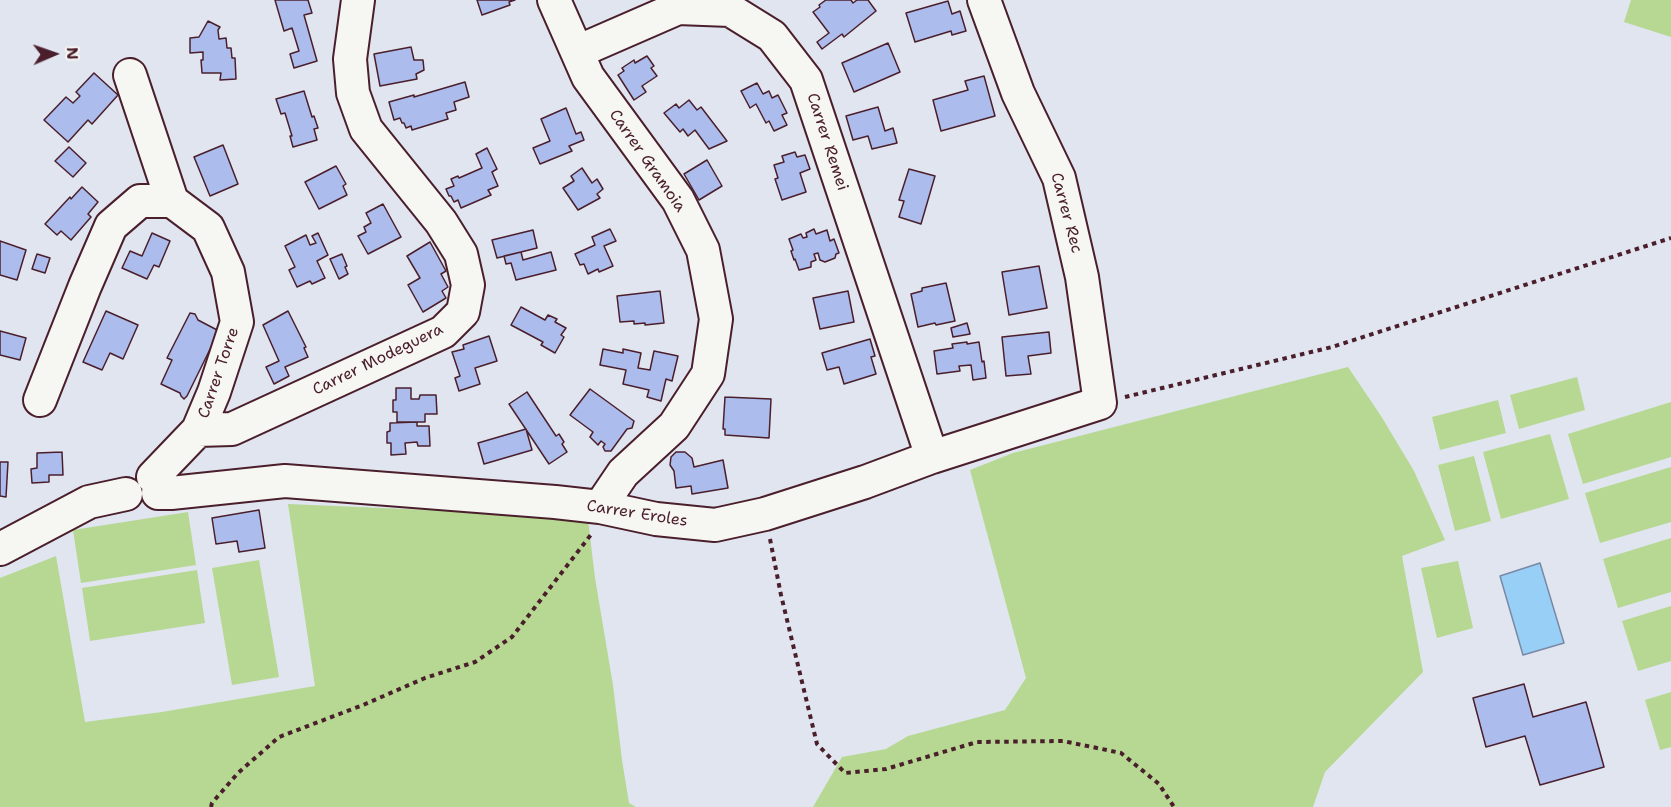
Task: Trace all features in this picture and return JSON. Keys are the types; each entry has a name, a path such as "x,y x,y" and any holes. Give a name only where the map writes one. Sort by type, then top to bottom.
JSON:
{"street":[{"name":"Carrer Modeguera","path":"198,430 231,429 443,332 463,312 468,285 461,254 441,222 366,129 353,93 350,59 358,0"},
{"name":"Carrer Gramoia","path":"554,0 588,77 678,200 703,250 716,319 708,374 674,426 623,473 605,508"},
{"name":"Carrer Rec","path":"984,0 1018,93 1059,178 1082,276 1100,403"},
{"name":"Carrer Remei","path":"577,52 678,8 730,10 772,36 806,80 932,458"},
{"path":"40,400 111,226 140,201 172,201 130,75"},
{"name":"Carrer Torre","path":"155,485 198,430 214,393 237,322 228,273 208,228 172,201"},
{"name":"Carrer Eroles","path":"155,485 171,493 285,482 555,502 605,508 656,519 715,525 765,514 1100,403"},
{"path":"0,549 89,502 126,494 131,502 142,506 147,505 153,501 155,485"}],"path":[{"path":"1100,403 1332,347 1671,238"},
{"path":"211,807 238,773 279,737 363,705 425,678 475,662 512,637 605,508"},
{"path":"765,514 781,595 817,744 845,772 886,769 977,742 1063,741 1121,753 1159,784 1174,807"}],"green space":[{"path":"1631,0 1671,0 1671,37 1624,22"},
{"path":"1348,367 1414,471 1445,540 1402,556 1423,672 1325,772 1313,807 813,807 842,757 886,749 908,736 1005,710 1026,678 970,470 1013,453"},
{"path":"1577,377 1585,410 1519,429 1510,395"},
{"path":"1498,400 1506,433 1440,450 1432,417"},
{"path":"1671,402 1671,457 1583,484 1568,434"},
{"path":"1550,434 1569,499 1501,519 1483,452"},
{"path":"1474,456 1491,521 1455,531 1438,465"},
{"path":"1671,467 1671,522 1600,543 1585,493"},
{"path":"288,504 588,519 629,803 636,807 0,807 0,578 56,556 85,722 162,712 315,686"},
{"path":"188,512 196,565 81,583 73,530"},
{"path":"1671,538 1671,592 1618,608 1603,559"},
{"path":"259,560 279,677 232,685 212,568"},
{"path":"1458,561 1473,628 1437,638 1421,568"},
{"path":"197,570 205,623 90,641 82,588"},
{"path":"1671,606 1671,661 1638,671 1622,621"},
{"path":"1671,692 1671,747 1660,750 1645,700"}],"water":[{"path":"1540,563 1564,643 1523,655 1500,576"}],"building":[{"path":"275,0 308,0 312,13 304,15 317,61 294,68 290,54 299,51 292,28 284,31"},
{"path":"477,0 515,0 509,2 510,5 482,15"},
{"path":"826,0 851,0 853,3 857,0 868,0 876,11 844,37 842,34 822,49 817,42 829,33 813,12"},
{"path":"948,1 952,14 960,11 966,31 952,35 951,31 915,42 906,13"},
{"path":"208,21 220,27 219,39 226,38 227,48 231,48 232,58 235,58 236,79 220,80 221,73 202,73 203,52 190,53 190,38 199,37"},
{"path":"888,43 900,72 854,92 842,63"},
{"path":"411,47 414,60 423,60 424,70 416,74 417,79 380,86 374,54"},
{"path":"647,56 657,76 642,86 646,92 634,100 618,75 624,71 622,68 634,60 635,63"},
{"path":"94,73 118,95 92,124 88,120 68,142 44,120 66,97 73,103 80,96 76,92"},
{"path":"984,76 995,116 941,131 933,100 968,90 965,81"},
{"path":"465,82 469,97 454,102 456,110 446,113 448,119 412,130 411,126 406,128 400,118 394,120 389,102"},
{"path":"757,83 763,94 769,91 772,98 778,95 787,113 782,115 787,125 774,131 769,121 766,123 756,104 750,108 741,91"},
{"path":"304,91 318,128 314,129 317,140 293,147 285,113 281,114 276,99"},
{"path":"689,100 697,110 701,107 727,141 709,149 695,130 688,136 683,129 680,132 664,113 676,104 679,108"},
{"path":"878,107 885,131 893,128 897,143 872,149 868,136 853,140 846,116"},
{"path":"566,108 576,134 581,132 584,140 569,146 572,151 540,164 533,148 550,141 541,119"},
{"path":"223,145 238,184 210,196 194,157"},
{"path":"69,147 86,163 73,177 55,161"},
{"path":"487,148 497,169 492,172 498,186 488,190 491,195 461,208 458,200 454,202 446,189 454,186 451,179 482,168 476,154"},
{"path":"795,152 797,157 805,155 810,169 800,173 806,192 782,200 775,179 778,178 774,165 784,162 782,156"},
{"path":"707,160 722,186 699,200 684,174"},
{"path":"336,166 346,184 343,186 347,195 319,209 305,182"},
{"path":"582,168 592,183 597,179 603,189 597,194 600,198 578,210 563,188 574,181 571,176"},
{"path":"909,169 935,176 921,224 899,217 904,201 899,200"},
{"path":"82,187 98,202 88,214 91,217 71,240 61,231 57,235 45,224"},
{"path":"383,204 401,237 368,254 358,236 366,232 364,227 371,223 366,213"},
{"path":"610,229 616,241 604,246 613,266 588,274 584,264 580,265 575,254 595,245 592,237"},
{"path":"814,229 816,234 827,230 830,241 834,239 839,253 835,258 825,262 820,260 818,253 814,254 816,260 811,262 811,267 799,270 789,239 801,234 803,238 807,237 806,233"},
{"path":"533,230 537,248 497,258 492,240"},
{"path":"152,233 170,241 159,267 154,265 147,279 122,268 130,251 142,256"},
{"path":"318,233 328,255 317,261 325,278 297,287 289,270 295,267 285,246 306,235 310,245 316,243 312,236"},
{"path":"0,241 26,250 17,280 0,275"},
{"path":"430,242 446,271 441,274 448,287 442,291 446,298 423,312 408,285 420,278 407,256"},
{"path":"521,252 523,260 551,252 556,270 516,280 511,263 506,264 504,256"},
{"path":"37,254 50,258 45,273 32,269"},
{"path":"342,254 348,274 339,279 330,259"},
{"path":"1039,266 1047,308 1009,315 1002,272"},
{"path":"946,283 955,321 918,327 911,294 922,291 922,288"},
{"path":"660,291 664,323 645,325 645,323 634,324 634,321 620,322 617,296"},
{"path":"848,291 854,322 820,329 813,298"},
{"path":"521,307 545,320 548,315 557,319 555,322 566,328 555,353 541,345 543,342 511,325"},
{"path":"106,311 138,325 123,359 110,353 102,370 83,362"},
{"path":"288,311 306,347 304,348 308,357 285,367 289,376 274,384 266,367 279,361 263,325"},
{"path":"190,313 219,331 184,399 180,393 161,384 172,360 167,358"},
{"path":"967,323 970,334 953,337 951,328"},
{"path":"0,331 26,338 20,360 0,355"},
{"path":"1049,332 1051,353 1028,356 1031,374 1006,376 1002,337"},
{"path":"489,336 497,361 475,368 480,384 459,391 455,378 460,376 452,352 464,349 463,345"},
{"path":"870,339 875,356 871,357 876,374 844,384 839,367 827,370 822,353"},
{"path":"967,342 967,344 979,342 986,378 973,380 971,365 959,366 960,371 937,374 934,351 953,348 952,344"},
{"path":"603,349 623,353 623,349 641,353 638,368 650,370 654,351 678,356 672,381 666,379 661,401 647,397 649,390 623,384 626,370 600,365"},
{"path":"396,388 411,388 411,399 419,399 420,395 436,395 437,414 425,414 425,422 397,422 397,412 393,412"},
{"path":"590,389 634,421 632,428 627,429 611,451 605,451 603,447 605,444 601,441 598,445 590,437 593,432 570,415"},
{"path":"527,392 556,436 559,434 564,442 562,444 567,452 549,464 509,404"},
{"path":"725,397 771,399 769,438 725,435 725,429 723,429"},
{"path":"417,422 417,426 429,426 430,446 418,446 417,442 405,443 406,454 391,455 391,443 387,443 390,423"},
{"path":"526,429 532,450 484,464 478,443"},
{"path":"62,452 63,475 49,475 49,482 32,483 31,469 37,468 37,453"},
{"path":"676,452 685,452 692,458 694,467 723,460 728,488 692,494 691,486 676,488 674,471 670,465 671,457"},
{"path":"0,462 8,462 6,497 0,496"},
{"path":"259,510 265,548 239,552 237,541 216,544 212,518"},
{"path":"1524,684 1533,717 1586,702 1604,767 1540,785 1525,736 1486,747 1473,698"}]}
